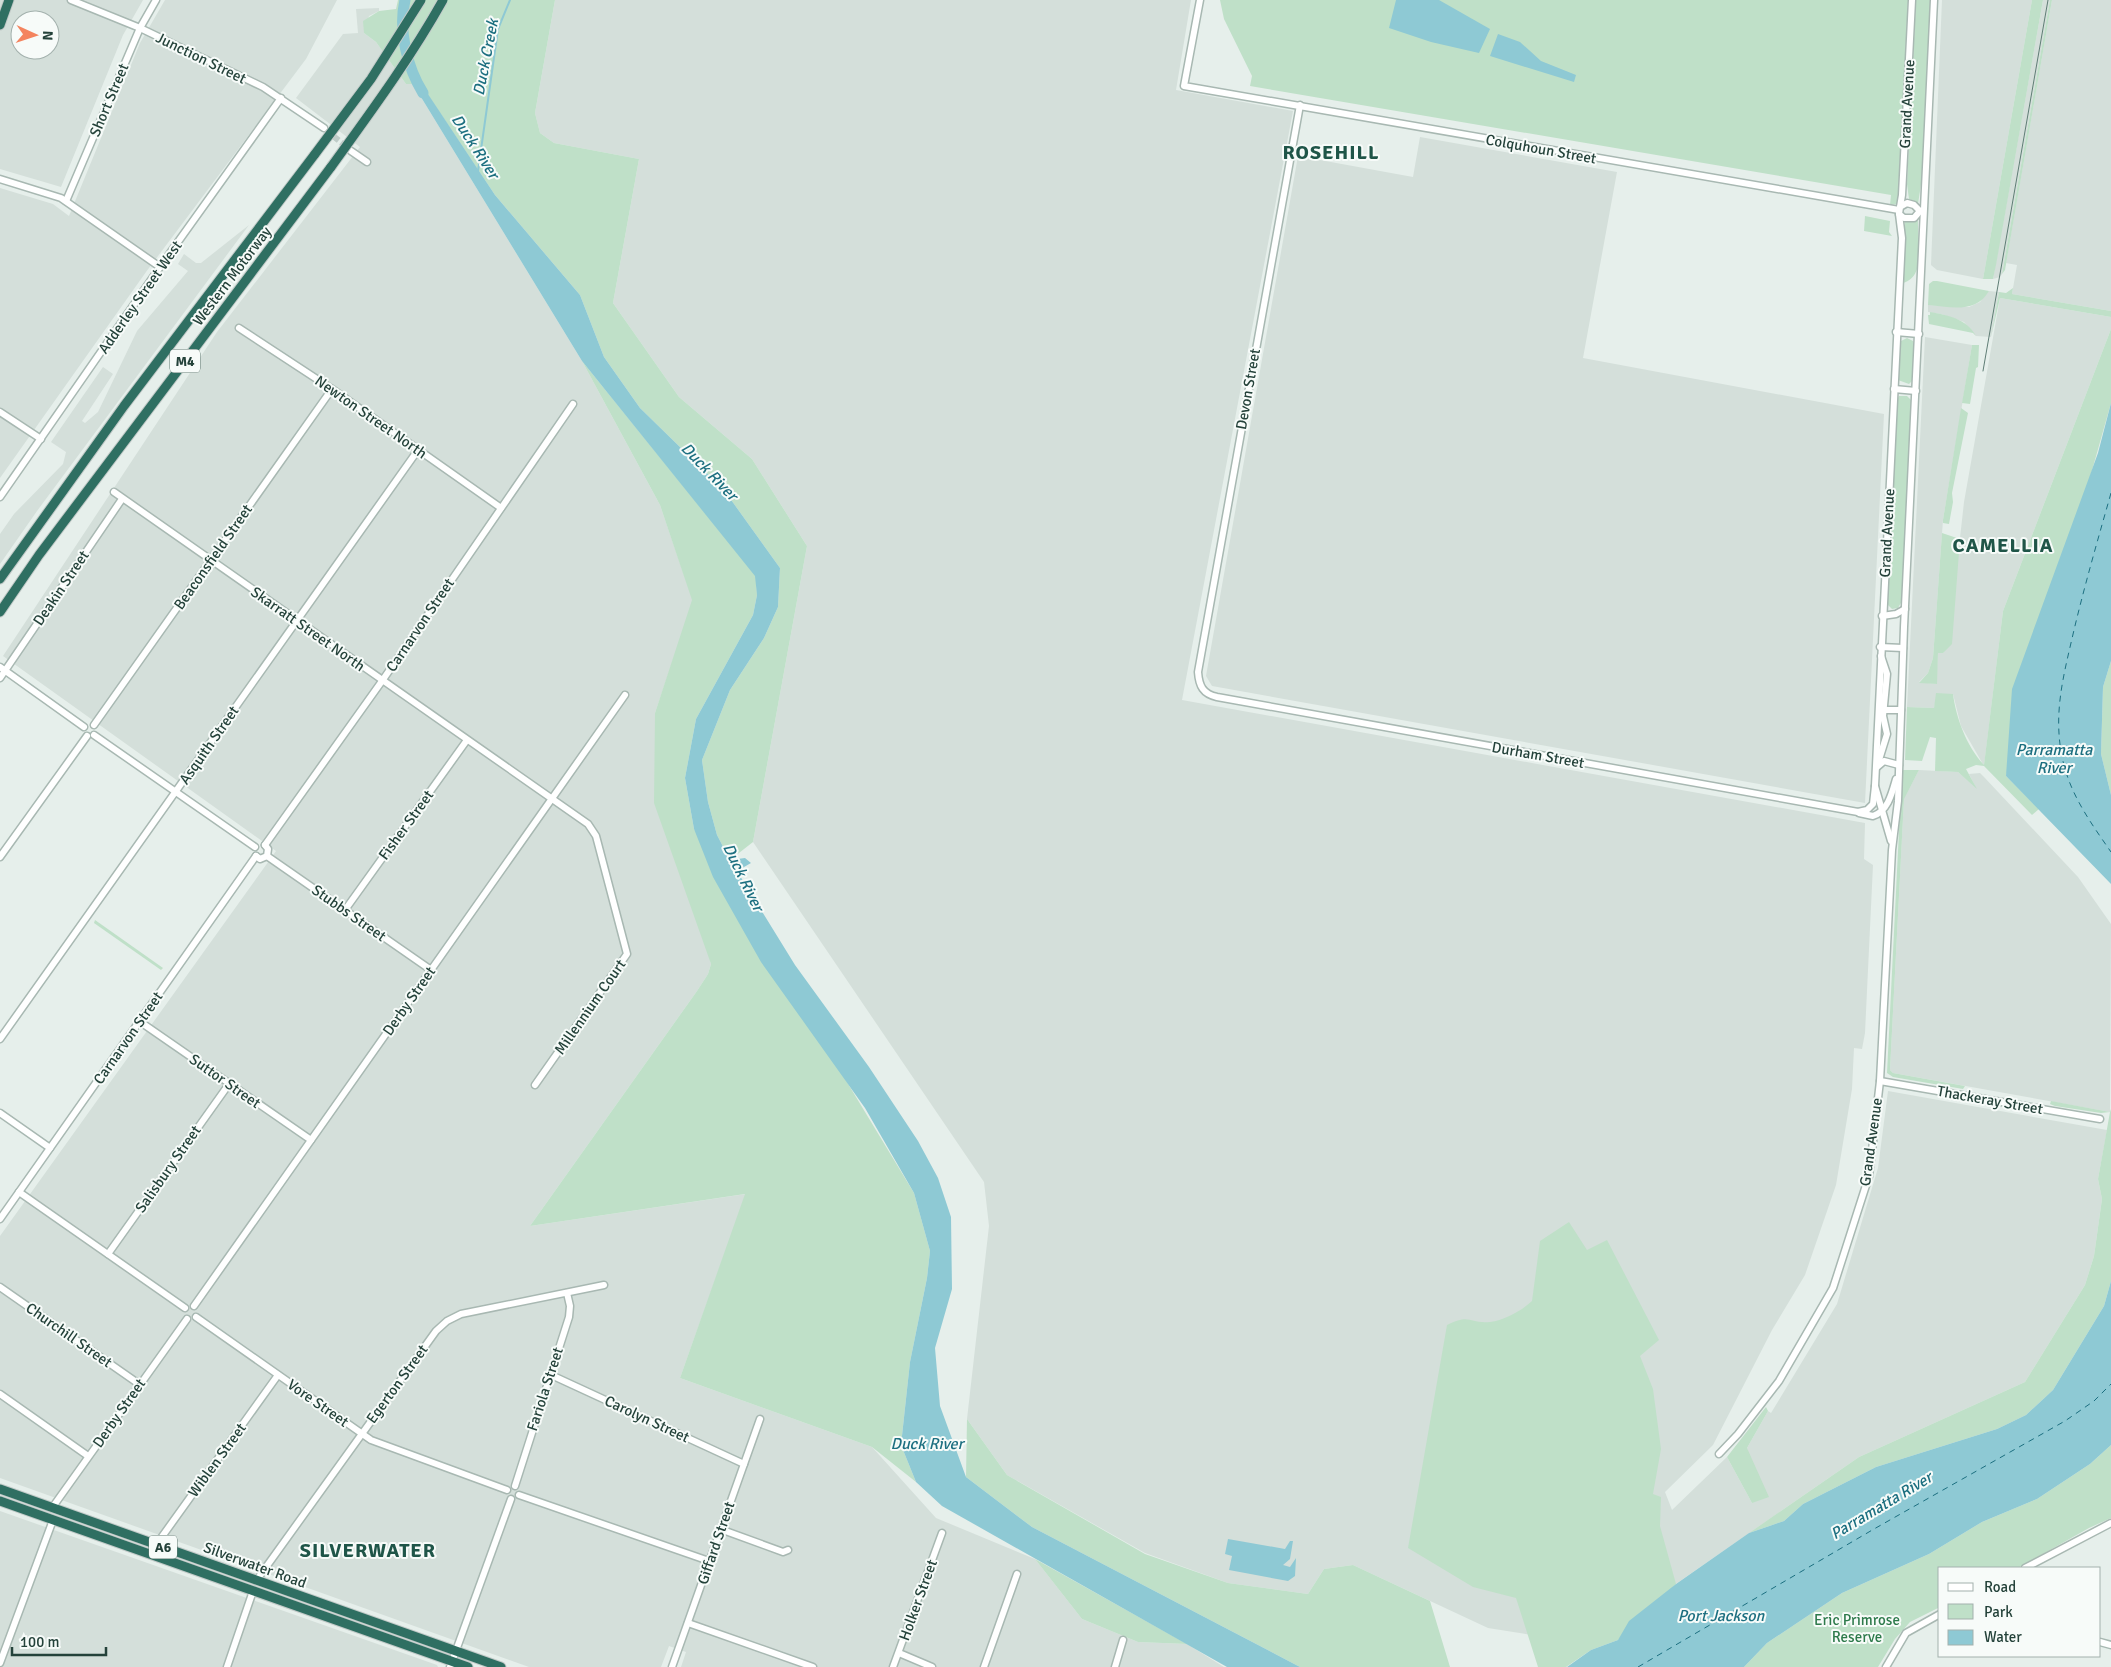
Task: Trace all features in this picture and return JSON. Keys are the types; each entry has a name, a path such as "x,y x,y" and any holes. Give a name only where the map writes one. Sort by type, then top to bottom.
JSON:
{"highway":[{"path":"0,25 9,0"},
{"name":"Western Motorway","path":"0,579 130,398 370,79 421,0"},
{"name":"Western Motorway","path":"0,612 39,555 331,167 398,72 443,0"},
{"name":"Silverwater Road","path":"0,1489 501,1667"},
{"name":"Silverwater Road","path":"0,1501 451,1664 468,1667"}],"street":[{"name":"Junction Street","path":"71,0 140,28 281,98 324,128"},
{"name":"Short Street","path":"66,201 140,28 156,0"},
{"name":"Colquhoun Street","path":"1200,0 1184,86 1899,210"},
{"name":"Grand Avenue","path":"1892,850 1888,827 1875,786 1881,710 1880,650 1902,238 1899,210 1902,195 1907,117 1912,0"},
{"name":"Grand Avenue","path":"1719,1454 1738,1434 1779,1381 1833,1288 1869,1176 1880,1081 1892,850 1899,767 1904,609 1934,0"},
{"name":"Adderley Street West","path":"0,497 160,267 281,98"},
{"name":"Devon Street","path":"1198,672 1300,105"},
{"path":"351,150 367,162"},
{"name":"Grand Avenue","path":"1922,269 1920,212 1926,167"},
{"path":"0,179 56,195 160,267"},
{"path":"1909,203 1920,212 1912,219 1904,218 1899,210 1909,203"},
{"name":"Newton Street North","path":"239,328 332,389 501,508"},
{"path":"1896,332 1919,334"},
{"name":"Beaconsfield Street","path":"94,725 332,389"},
{"path":"1894,389 1916,391"},
{"name":"Carnarvon Street","path":"265,845 382,681 573,404"},
{"path":"0,412 41,439"},
{"name":"Asquith Street","path":"0,1039 418,450"},
{"name":"Skarratt Street North","path":"114,492 551,799"},
{"name":"Deakin Street","path":"0,678 3,669 122,499"},
{"path":"1882,616 1896,614 1904,609"},
{"path":"1880,650 1903,648"},
{"path":"3,669 84,727"},
{"name":"Durham Street","path":"1198,672 1202,690 1217,698 1858,812 1882,820 1888,827"},
{"name":"Derby Street","path":"194,1306 625,695"},
{"path":"1876,768 1887,734 1881,710 1901,710"},
{"path":"84,727 88,724 94,725 96,730 94,735"},
{"path":"84,727 83,733 86,736"},
{"path":"0,857 86,736 94,735 256,847"},
{"name":"Fisher Street","path":"345,910 467,740"},
{"path":"1867,816 1875,815 1882,810 1891,796 1899,767 1884,762 1876,768"},
{"path":"1858,812 1867,810 1873,804 1875,786"},
{"name":"Millennium Court","path":"535,1085 627,954 596,836 588,824 551,799"},
{"path":"265,845 268,849 267,856 260,858 256,856 256,847 265,845"},
{"name":"Carnarvon Street","path":"0,1219 256,856"},
{"name":"Stubbs Street","path":"267,856 431,970"},
{"name":"Suttor Street","path":"140,1021 311,1140"},
{"name":"Thackeray Street","path":"1880,1081 2100,1119"},
{"name":"Salisbury Street","path":"108,1254 228,1084"},
{"path":"0,1113 50,1148"},
{"path":"19,1192 185,1308 194,1306 198,1311 196,1317 187,1319 184,1314 185,1308"},
{"name":"Egerton Street","path":"256,1580 436,1331 447,1320 460,1314 604,1285"},
{"name":"Churchill Street","path":"0,1286 139,1384"},
{"name":"Fariola Street","path":"515,1486 570,1312 567,1293"},
{"name":"Vore Street","path":"196,1317 361,1434 380,1445 506,1490"},
{"name":"Derby Street","path":"52,1508 187,1319"},
{"name":"Carolyn Street","path":"549,1374 744,1464"},
{"name":"Wiblen Street","path":"156,1545 278,1375"},
{"path":"0,1394 88,1456"},
{"name":"Giffard Street","path":"672,1667 760,1419"},
{"path":"511,1499 506,1490 509,1487 515,1486 519,1488 519,1495"},
{"path":"511,1499 517,1498 519,1495"},
{"path":"519,1495 709,1561"},
{"path":"451,1664 511,1499"},
{"path":"0,1664 53,1520"},
{"path":"2027,1567 2111,1523"},
{"path":"720,1529 783,1552 788,1550"},
{"name":"Holker Street","path":"894,1667 942,1533"},
{"path":"984,1667 1017,1574"},
{"path":"227,1667 253,1591"},
{"path":"1886,1667 1906,1633 1938,1615"},
{"path":"688,1623 812,1667"},
{"path":"1115,1667 1123,1640"},
{"path":"899,1653 932,1667"}],"shaded area":[{"path":"0,0 143,0 123,35 61,187 0,169"},
{"path":"165,0 337,0 306,59 146,272 0,478 0,188 53,204 69,216 140,43"},
{"path":"555,0 1191,0 1176,90 1293,111 1182,700 1865,823 1864,859 1873,865 1865,1033 1862,1049 1854,1048 1852,1089 1836,1185 1805,1275 1772,1330 1713,1445 1665,1492 1672,1510 1727,1457 1752,1503 1747,1448 1768,1411 1771,1413 1837,1304 1878,1168 1888,1091 2107,1130 2098,1179 2102,1199 2094,1256 2085,1285 2025,1382 1859,1457 1589,1644 1488,1628 1353,1565 1324,1569 1308,1594 1228,1583 1145,1553 1007,1475 967,1419 989,1226 984,1182 753,842 807,546 752,459 679,397 613,303 639,159 554,143 540,133 535,113"},
{"path":"1942,0 2032,0 1983,279 1937,270 1931,265"},
{"path":"2043,0 2050,0 2002,274 2000,277 1993,279"},
{"path":"2052,0 2111,0 2111,311 2012,294 2017,265 2006,263"},
{"path":"379,8 379,11 369,16 364,33 376,42 406,84 413,84 582,361 660,505 693,601 655,713 711,964 708,974 697,991 530,1226 746,1194 680,1378 872,1447 936,1518 1035,1559 1082,1619 1138,1642 1187,1644 1224,1667 681,1667 686,1652 669,1646 661,1667 529,1667 0,1478 0,1236 276,851 3,656 217,332 360,147 296,98 343,34 358,33 356,9"},
{"path":"1420,137 1617,172 1583,358 1884,414 1865,803 1212,686 1206,676 1298,156 1413,177"},
{"path":"249,225 37,511 0,564 0,534 14,514 63,464 66,452 51,442 103,367 113,374 82,421 85,423 98,412 137,331 188,271 178,264 184,254 196,263 201,263"},
{"path":"1989,291 1999,292 1991,337 1976,336 1964,322 1941,314 1928,312 1928,305 1969,307 1980,302"},
{"path":"2000,298 2111,317 2111,329 2003,611 1984,766 1961,726 1953,694 1936,700 1934,708 1907,707 1925,337 1972,345 1943,520 1933,658 1928,673 1919,682 1936,684 1938,653 1943,653 1948,646 1964,502"},
{"path":"1919,770 1958,772 1975,786 1969,774 1980,773 2078,877 2111,924 2110,1112 1893,1073 1890,1070 1904,798"},
{"path":"0,1511 437,1665 438,1667 0,1667"}],"green space":[{"path":"398,0 555,0 535,113 540,133 554,143 639,159 613,303 679,397 752,459 807,546 753,842 730,860 717,835 708,802 702,760 730,690 764,638 778,607 780,568 724,490 640,408 604,357 580,295 495,195 416,77 413,84 406,84 376,42 364,33 363,21 379,11 396,9"},
{"path":"1220,0 1908,0 1897,204 1890,205 1891,195 1250,86 1252,76 1224,19"},
{"path":"1916,0 1931,0 1923,171 1918,204 1909,199 1907,184"},
{"path":"2032,0 2043,0 1993,279 1983,279"},
{"path":"2050,0 2052,0 2005,270 2002,274"},
{"path":"1865,216 1890,221 1889,232 1892,236 1864,231"},
{"path":"1918,221 1918,266 1910,279 1903,283 1902,264 1905,222"},
{"path":"1933,281 1989,291 1984,298 1970,306 1954,308 1928,305 1929,284"},
{"path":"2013,288 2012,294 2111,311 2111,317 2000,298 1991,337 1999,292 2006,293"},
{"path":"1930,312 1950,316 1962,322 1972,330 1976,336 1973,333 1929,324 1928,315 1930,315"},
{"path":"2111,329 2111,403 2006,776 2039,809 2032,815 1984,766 1976,765 1966,769 1977,789 1958,772 1935,771 1936,738 1930,737 1922,761 1905,760 1907,707 1934,708 1936,693 1953,694 1963,732 1972,750 1984,765 2003,611"},
{"path":"1907,338 1913,341 1914,345 1913,380 1909,384 1898,380 1899,342"},
{"path":"1972,345 1979,345 1978,367 1976,368 1970,404 1962,403"},
{"path":"582,361 756,576 757,595 753,615 696,719 685,778 694,829 914,1193 930,1251 927,1278 910,1362 901,1445 916,1482 872,1447 680,1378 745,1194 530,1226 697,991 708,974 711,964 654,803 655,713 692,600 660,505"},
{"path":"1899,396 1907,396 1912,401 1902,601 1898,608 1892,609 1886,603 1896,402"},
{"path":"1961,408 1968,413 1952,493 1953,502 1949,524 1943,523 1943,520"},
{"path":"1942,533 1960,539 1952,644 1943,653 1938,653 1937,684 1919,683 1928,673 1933,658"},
{"path":"2111,661 2111,795 2101,754 2103,687"},
{"path":"1902,770 1919,770 1904,799 1890,1070 1893,1073 1965,1086 1963,1089 1893,1077 1887,1073"},
{"path":"95,920 163,968 161,970 94,923"},
{"path":"2051,1101 2110,1112 2101,1113 2055,1106 2050,1104"},
{"path":"2111,1109 2111,1281 2104,1306 2053,1390 2026,1415 1997,1429 1876,1467 1803,1504 1784,1521 1749,1533 1859,1457 2025,1382 2085,1285 2094,1256 2102,1199 2098,1179"},
{"path":"1569,1222 1587,1250 1607,1240 1659,1340 1640,1356 1653,1389 1661,1449 1653,1494 1661,1497 1660,1526 1676,1584 1618,1640 1591,1650 1566,1667 1538,1667 1516,1598 1473,1587 1408,1548 1447,1325 1466,1319 1483,1322 1496,1321 1518,1312 1528,1305 1532,1301 1540,1241"},
{"path":"1766,1407 1768,1411 1747,1448 1769,1497 1752,1503 1727,1457"},
{"path":"967,1419 1007,1475 1145,1554 1228,1583 1308,1594 1324,1569 1353,1565 1430,1601 1450,1667 1300,1667 1032,1527 966,1477"},
{"name":"Eric Primrose Reserve","path":"2111,1445 2111,1518 2089,1528 2020,1567 1938,1567 1938,1608 1910,1622 1895,1639 1878,1667 1744,1667 1767,1643 1842,1593 1929,1554 1982,1522 2037,1499 2090,1464"},
{"path":"1035,1559 1187,1644 1138,1642 1082,1619"}],"water":[{"path":"1396,0 1439,0 1490,29 1479,53 1431,42 1389,28"},
{"path":"1498,34 1520,42 1541,61 1576,75 1574,82 1490,56"},
{"name":"Duck River","path":"416,76 495,195 580,295 604,357 640,408 724,490 780,568 778,607 764,638 730,690 702,760 708,802 717,835 730,860 745,858 751,863 737,871 795,965 869,1067 918,1141 938,1178 951,1217 952,1289 935,1348 940,1406 966,1477 1032,1527 1300,1667 1227,1667 942,1506 916,1482 901,1445 910,1362 927,1278 930,1251 914,1193 865,1108 761,962 713,877 694,829 685,778 696,719 753,615 757,595 755,576 582,361 413,84"},
{"name":"Parramatta River","path":"2111,403 2111,661 2103,687 2101,754 2111,795 2111,884 2006,776 2012,689 2098,453"},
{"name":"Port Jackson","path":"2111,1281 2111,1445 2090,1464 2037,1499 1982,1522 1929,1554 1842,1593 1767,1643 1744,1667 1567,1667 1591,1650 1618,1640 1629,1621 1676,1584 1749,1533 1784,1521 1803,1504 1876,1467 1997,1429 2026,1415 2053,1390 2104,1306"},
{"path":"1228,1539 1285,1549 1290,1541 1293,1541 1290,1559 1283,1565 1290,1567 1296,1558 1295,1576 1288,1581 1229,1570 1232,1556 1225,1554"}],"waterway":[{"name":"Duck River","path":"405,0 403,12 405,48 412,72 423,93"},
{"name":"Duck Creek","path":"478,171 498,29 510,0"}],"ferry route":[{"path":"2111,493 2074,630 2060,699 2059,716 2061,751 2073,791 2111,852"},
{"path":"1638,1667 1874,1529 2065,1421 2094,1401 2111,1384"}],"tunnel":[{"path":"327,131 348,148"}],"tram line":[{"path":"1983,371 2048,0"}],"district":[{"name":"ROSEHILL","path":"1331,152"},
{"name":"CAMELLIA","path":"2003,545"},
{"name":"SILVERWATER","path":"368,1550"}]}
